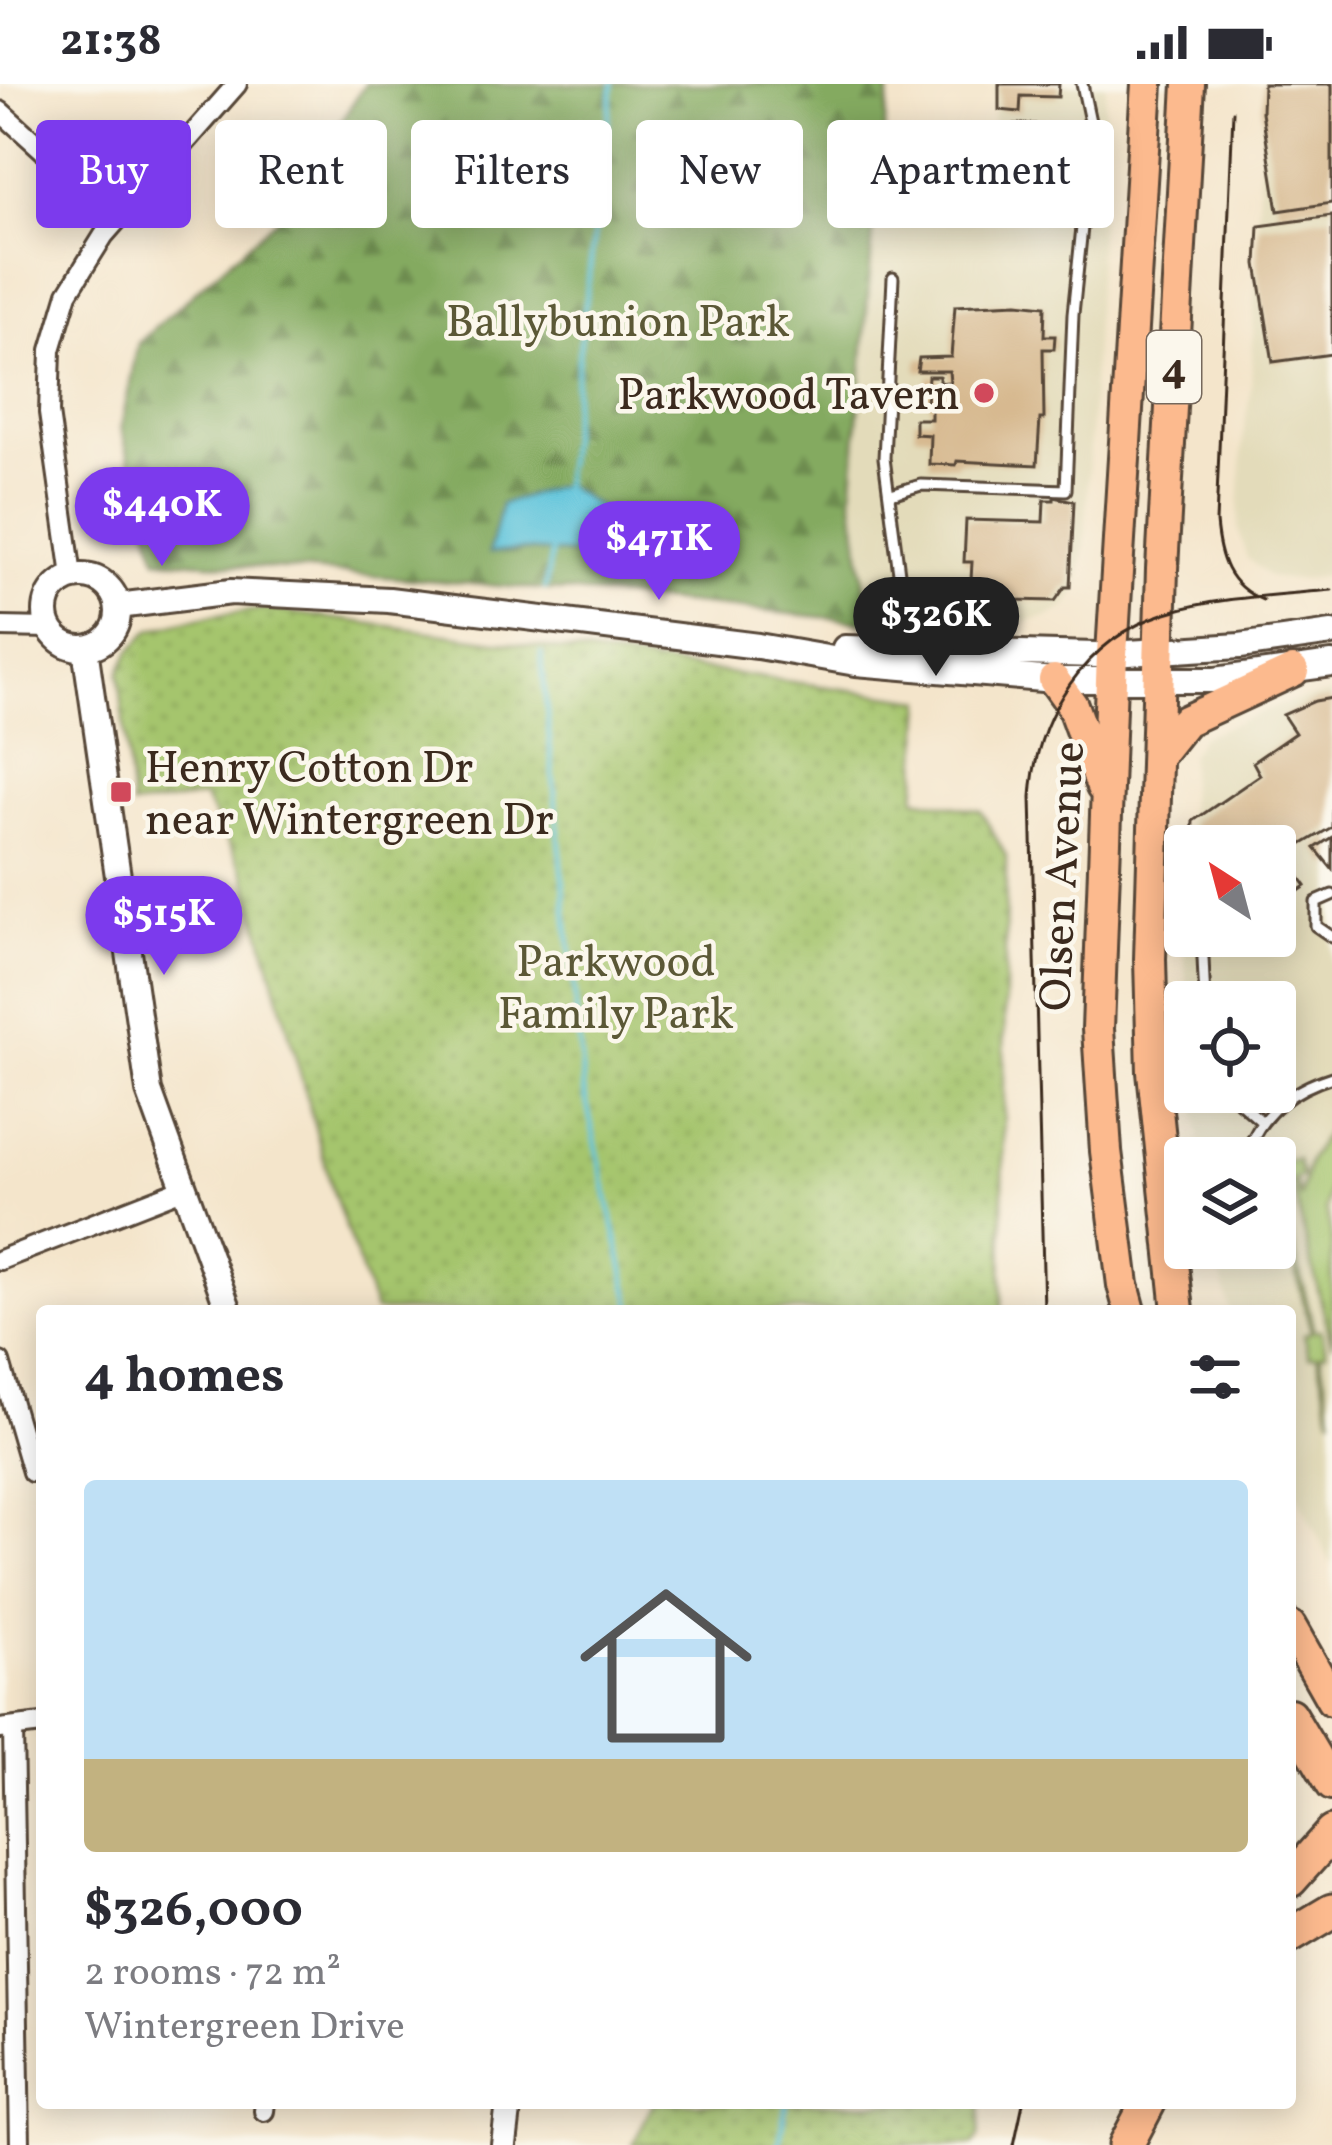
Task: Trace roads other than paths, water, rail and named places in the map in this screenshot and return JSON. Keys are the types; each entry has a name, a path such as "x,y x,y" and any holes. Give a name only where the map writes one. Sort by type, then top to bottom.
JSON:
{"highway":[{"path":"1296,1873 1332,1833"},
{"path":"1296,1933 1332,1912"},
{"path":"1123,2109 1125,2145"},
{"path":"1125,2145 1145,2109"}],"main road":[{"name":"Olsen Avenue","path":"1129,1305 1106,1151 1097,1029 1104,793 1112,736 1112,666 1147,84"},
{"name":"Olsen Avenue","path":"1177,1305 1153,1049 1150,959 1189,84"},
{"path":"1158,755 1185,721 1293,671"},
{"path":"1054,680 1072,705 1104,793"},
{"path":"1296,1637 1332,1700"},
{"path":"1296,1724 1332,1785"}],"street":[{"path":"191,136 237,84"},
{"path":"0,111 36,144"},
{"path":"72,576 49,413 51,350 68,292 111,228"},
{"path":"72,576 95,577 110,587 118,606 117,624 110,635 85,648 66,645 49,628 47,602 54,588 72,576"},
{"path":"118,606 214,593 252,579 274,578 320,582 389,600 758,646 856,663 1054,680 1112,666"},
{"path":"0,627 49,628"},
{"path":"758,646 900,649 1112,666 1160,664 1332,633"},
{"path":"85,648 149,1091 227,1305"},
{"path":"1160,664 1215,680 1332,664"},
{"path":"0,1259 182,1189"},
{"path":"0,1362 32,1472"},
{"path":"20,2145 6,1729 36,1725"},
{"path":"504,2145 507,2109"}],"lane":[{"path":"891,494 921,485 1066,490 1073,314 1092,130 1082,84"},
{"path":"892,278 884,458 902,596 900,649"},
{"path":"1332,896 1316,902 1313,914 1316,926 1332,937"},
{"path":"1255,1137 1261,1121 1304,1088 1332,1077"},
{"path":"1252,1113 1261,1121"}],"water":[{"path":"563,484 603,510 619,558 523,550 489,553 501,504"}],"waterway":[{"path":"562,489 613,84"},
{"path":"545,589 552,548"},
{"path":"541,653 584,1091 632,1305"},
{"path":"779,2145 785,2109"}],"tram line":[{"path":"1233,111 1216,522 1227,569 1241,587 1263,600"},
{"path":"1044,1305 1031,797 1043,737 1070,684 1089,661 1137,625 1206,603 1332,590"},
{"path":"1014,2145 1022,2109"}],"place":[{"name":"Parkwood Tavern","path":"984,393"},
{"name":"Henry Cotton Dr near Wintergreen Dr","path":"121,792"}],"park label":[{"name":"Ballybunion Park","path":"618,320"},
{"name":"Parkwood Family Park","path":"616,986"}]}
